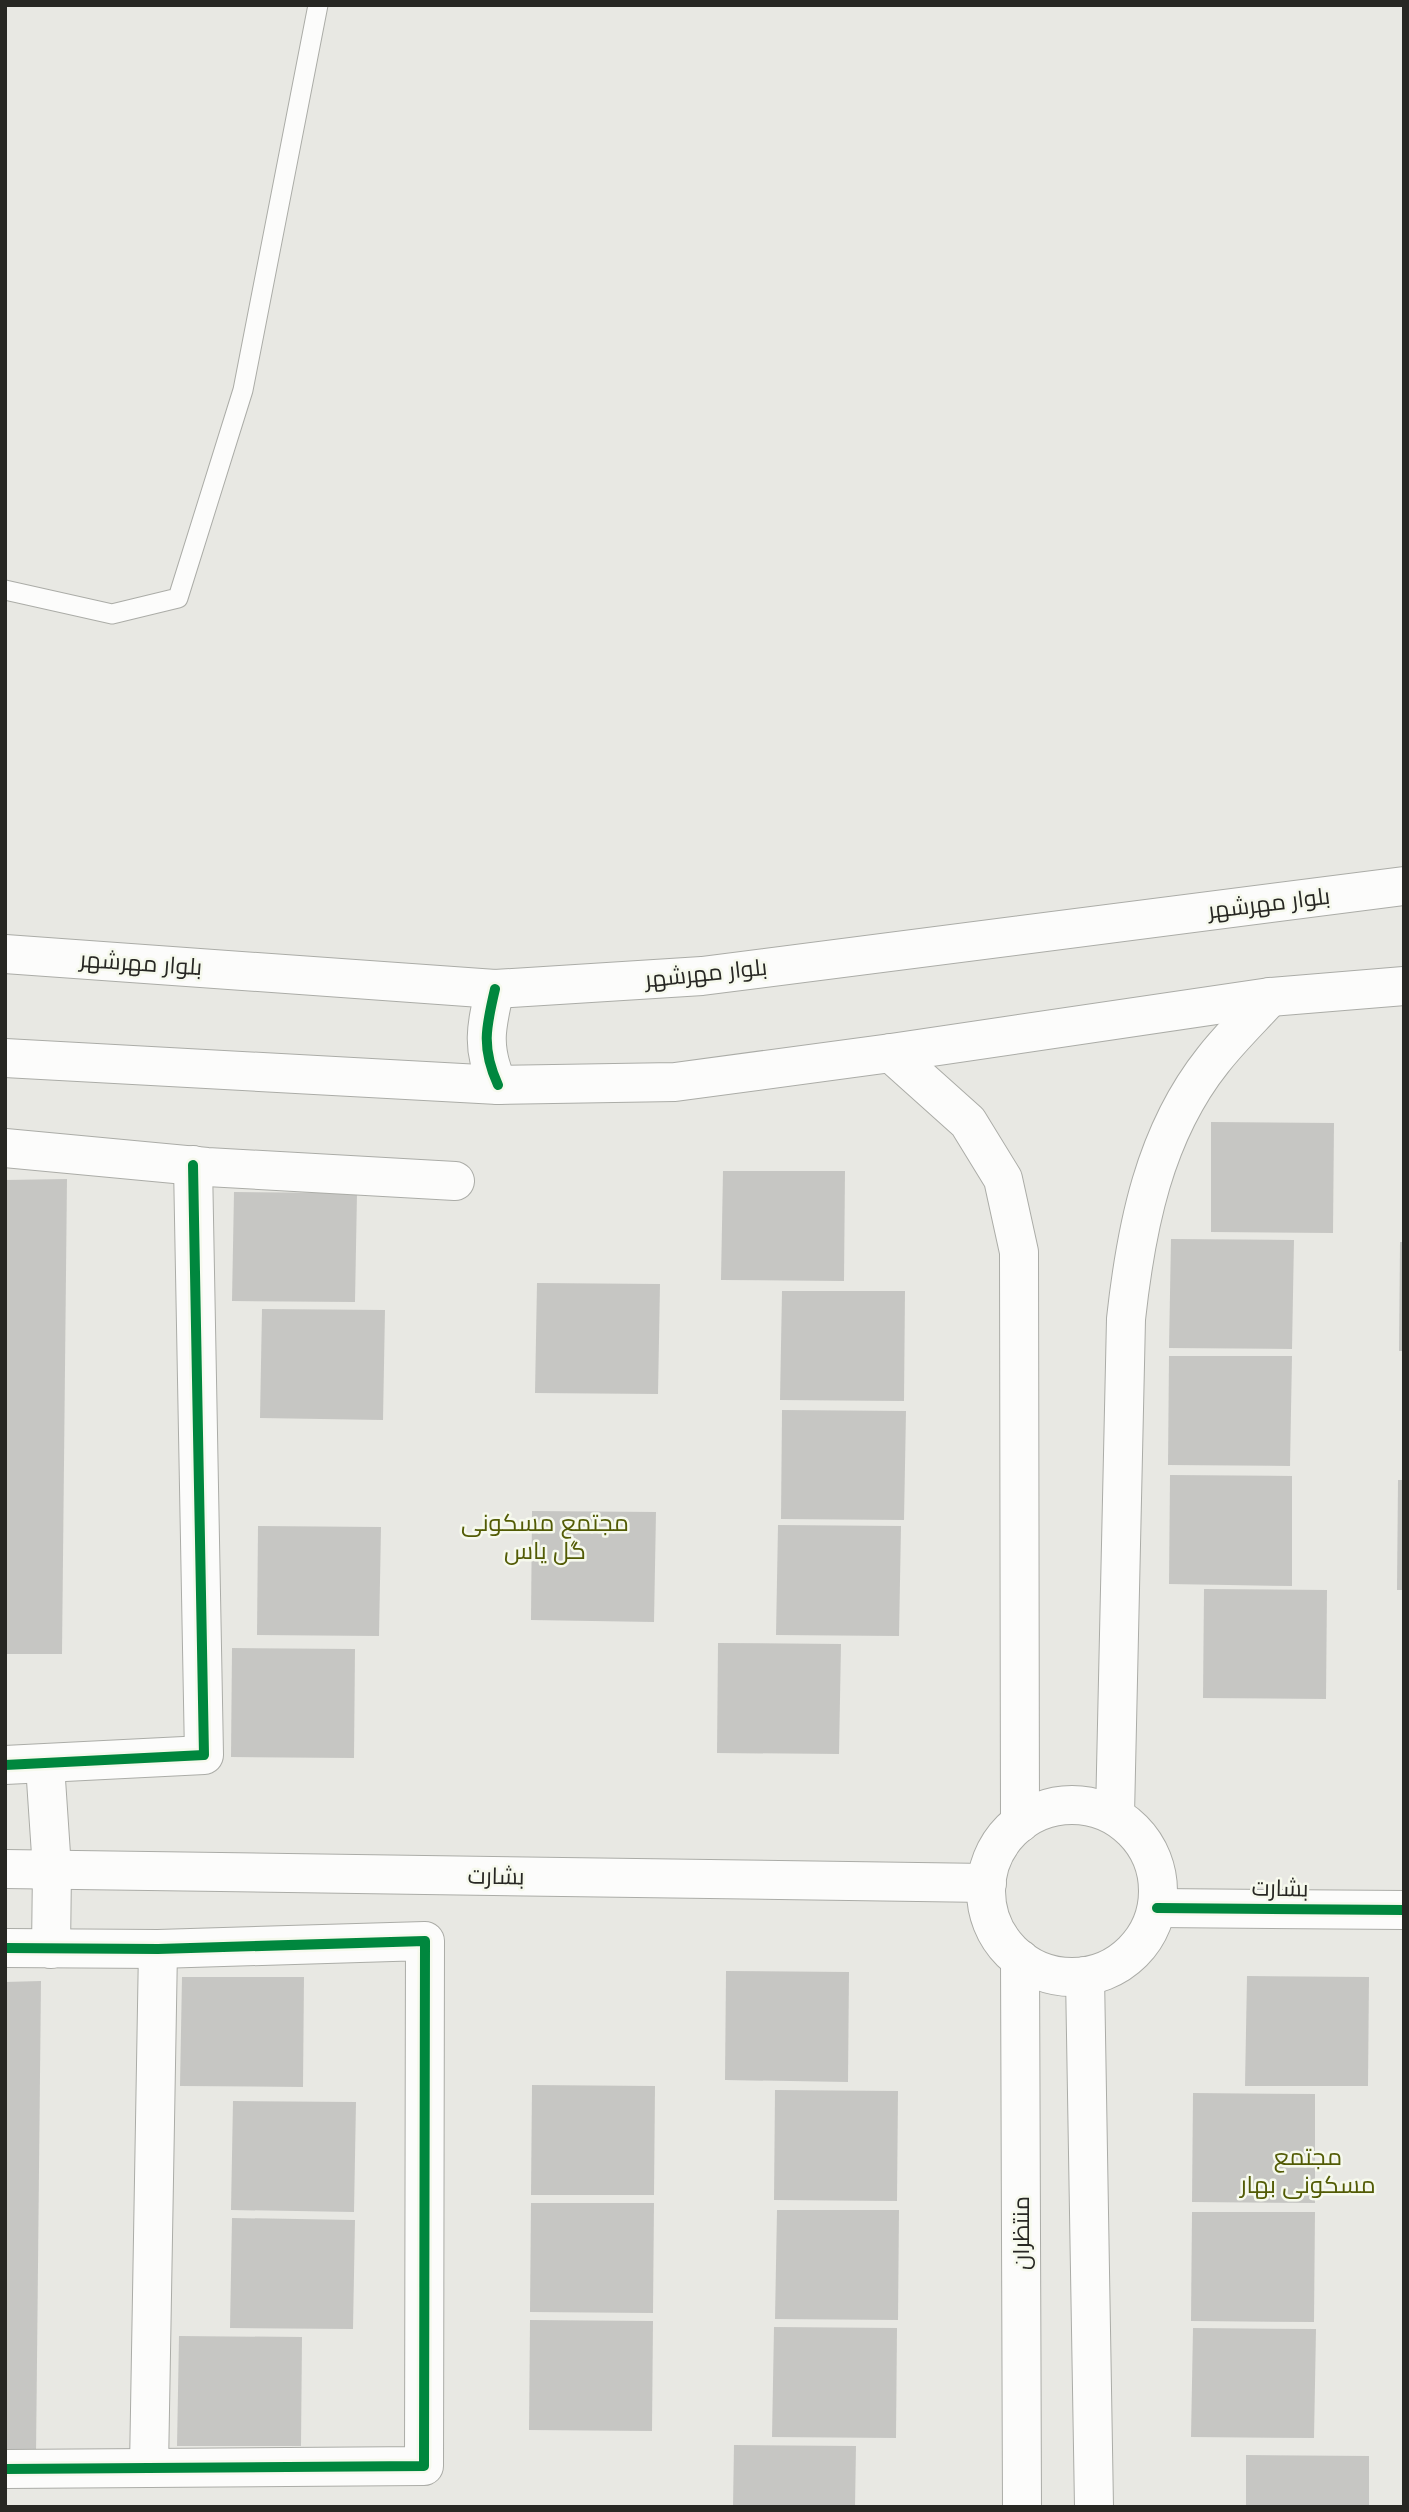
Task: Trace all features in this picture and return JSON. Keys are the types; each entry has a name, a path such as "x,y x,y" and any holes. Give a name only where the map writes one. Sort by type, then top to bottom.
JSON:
{"main road":[{"name":"بلوار مهرشهر","path":"5,954 495,989 702,976 1404,886"},
{"path":"5,1058 498,1085 675,1082 891,1054 1270,997 1404,986"},
{"path":"495,989 485,1031 490,1067 498,1085"},
{"path":"1115,1815 1126,1319 1133,1258 1148,1188 1179,1112 1212,1061 1270,997"},
{"path":"891,1054 968,1122 1003,1179 1019,1252 1020,1823"},
{"path":"5,1148 193,1165 454,1181"},
{"path":"5,1765 204,1755 193,1165"},
{"path":"45,1765 52,1869 51,1949"},
{"path":"1066,1805 1091,1807 1115,1815 1136,1832 1151,1855 1158,1881 1157,1908 1148,1932 1132,1953 1110,1968 1085,1976 1063,1976 1040,1971 1020,1959 1005,1944 994,1926 988,1905 987,1883 992,1860 1004,1839 1020,1823 1042,1810 1066,1805"},
{"name":"بشارت","path":"5,1869 987,1883"},
{"name":"بشارت","path":"1157,1908 1404,1910"},
{"path":"5,1948 158,1949 425,1941 424,2466 5,2469"},
{"path":"149,2468 158,1949"},
{"name":"منتظران","path":"1020,1959 1022,2507"},
{"path":"1085,1976 1094,2507"}],"lane":[{"path":"5,590 112,614 178,598 243,390 318,5"}],"building":[{"path":"1211,1122 1334,1123 1333,1233 1211,1232"},
{"path":"723,1171 845,1171 844,1281 721,1280"},
{"path":"67,1179 62,1654 5,1654 5,1180"},
{"path":"234,1192 357,1193 355,1302 232,1301"},
{"path":"1171,1239 1294,1240 1292,1349 1169,1348"},
{"path":"1400,1242 1404,1242 1404,1351 1399,1351"},
{"path":"537,1283 660,1284 658,1394 535,1393"},
{"path":"782,1291 905,1291 904,1401 780,1400"},
{"path":"262,1309 385,1310 383,1420 260,1418"},
{"path":"1169,1356 1292,1356 1290,1466 1168,1465"},
{"path":"782,1410 906,1411 904,1520 781,1519"},
{"path":"1170,1475 1292,1476 1292,1586 1169,1584"},
{"path":"1398,1480 1404,1480 1404,1590 1397,1590"},
{"path":"532,1511 656,1512 654,1622 531,1620"},
{"path":"778,1525 901,1526 899,1636 776,1635"},
{"path":"258,1526 381,1527 379,1636 257,1635"},
{"path":"1204,1589 1327,1590 1326,1699 1203,1698"},
{"path":"718,1643 841,1644 839,1754 717,1753"},
{"path":"232,1648 355,1649 354,1758 231,1757"},
{"path":"726,1971 849,1972 848,2082 725,2080"},
{"path":"1247,1976 1369,1977 1368,2086 1245,2086"},
{"path":"182,1977 304,1977 303,2087 180,2086"},
{"path":"41,1981 36,2456 5,2457 5,1982"},
{"path":"532,2085 655,2086 654,2195 531,2195"},
{"path":"775,2090 898,2091 897,2201 774,2200"},
{"path":"1193,2093 1315,2094 1315,2203 1192,2202"},
{"path":"233,2101 356,2102 354,2212 231,2210"},
{"path":"531,2203 654,2203 653,2313 530,2312"},
{"path":"777,2210 899,2210 898,2320 775,2319"},
{"path":"1192,2212 1315,2212 1314,2322 1191,2321"},
{"path":"232,2218 355,2220 353,2329 230,2328"},
{"path":"530,2320 653,2321 652,2431 529,2430"},
{"path":"774,2327 897,2328 896,2438 772,2437"},
{"path":"1193,2328 1316,2329 1314,2438 1191,2437"},
{"path":"179,2336 302,2337 301,2446 177,2446"},
{"path":"734,2445 856,2446 855,2507 733,2507"},
{"path":"1246,2455 1369,2456 1369,2507 1246,2507"}],"cycle path":[{"path":"495,989 489,1015 487,1048 498,1085"},
{"path":"5,1765 204,1755 193,1165"},
{"path":"1157,1908 1404,1910"},
{"path":"5,1948 158,1949 425,1941 424,2466 5,2469"}],"district":[{"name":"مجتمع مسکونی گل یاس","path":"545,1537"},
{"name":"مجتمع مسکونی بهار","path":"1308,2171"}]}
